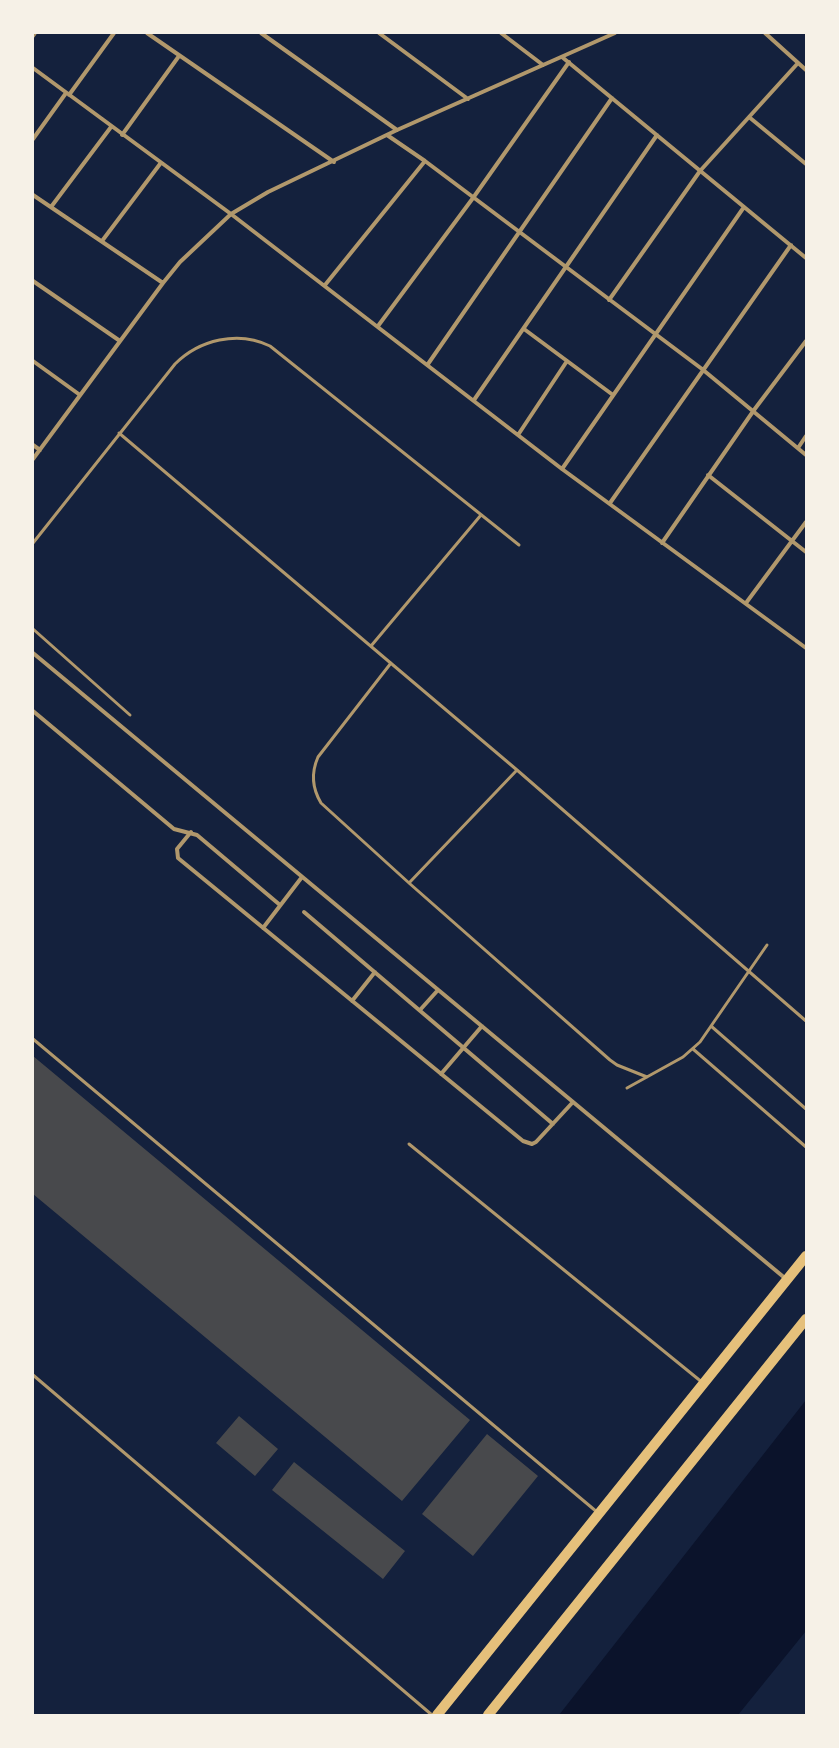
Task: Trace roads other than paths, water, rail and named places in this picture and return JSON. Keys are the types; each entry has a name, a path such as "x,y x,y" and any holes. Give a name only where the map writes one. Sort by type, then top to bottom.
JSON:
{"main road":[{"path":"437,1715 806,1256"},
{"path":"488,1715 806,1319"}],"street":[{"path":"33,139 114,33"},
{"path":"147,33 334,162"},
{"path":"261,33 397,130"},
{"path":"379,33 468,99"},
{"path":"501,33 543,65"},
{"path":"33,459 163,283 180,262 231,214 268,192 334,162 397,130 615,33"},
{"path":"765,33 806,70"},
{"path":"122,135 179,56"},
{"path":"562,57 806,258"},
{"path":"378,326 473,198 569,62"},
{"path":"609,300 700,171 798,63"},
{"path":"33,68 160,164 231,214 325,285 562,469 806,648"},
{"path":"428,364 612,98"},
{"path":"749,117 806,164"},
{"path":"51,207 111,127"},
{"path":"387,135 425,161 518,233 702,369 754,410 806,455"},
{"path":"474,400 657,135"},
{"path":"325,285 425,161"},
{"path":"102,241 160,164"},
{"path":"33,195 163,283"},
{"path":"562,469 654,334 744,207"},
{"path":"610,503 702,369 791,245"},
{"path":"33,281 120,342"},
{"path":"524,329 613,395"},
{"path":"662,542 754,410 806,341"},
{"path":"33,361 80,395"},
{"path":"518,435 567,361"},
{"path":"798,448 806,436"},
{"path":"33,445 40,450"},
{"path":"708,475 806,552"},
{"path":"746,603 791,540 806,522"},
{"path":"33,653 787,1280"},
{"path":"33,711 174,829 191,832 202,839 280,905"},
{"path":"191,832 178,849 178,858 527,1143 536,1142 573,1102"},
{"path":"263,928 302,877"},
{"path":"304,912 465,1047 553,1124"},
{"path":"352,1001 375,972"},
{"path":"420,1010 438,990"},
{"path":"441,1074 482,1026"}],"lane":[{"path":"33,543 119,432 175,364 192,350 202,345 240,338 255,340 270,346 519,545"},
{"path":"119,432 517,770 806,1021"},
{"path":"371,646 481,515"},
{"path":"33,629 130,715"},
{"path":"391,663 318,757 315,764 313,780 317,796 321,803 409,883 610,1060 617,1065 647,1077"},
{"path":"409,883 517,770"},
{"path":"627,1088 683,1057 693,1049 767,946"},
{"path":"711,1026 806,1109"},
{"path":"33,1038 600,1514"},
{"path":"693,1049 806,1147"},
{"path":"409,1144 704,1384"},
{"path":"33,1375 432,1715"}],"water":[{"path":"806,1400 806,1631 738,1715 559,1715"}]}
